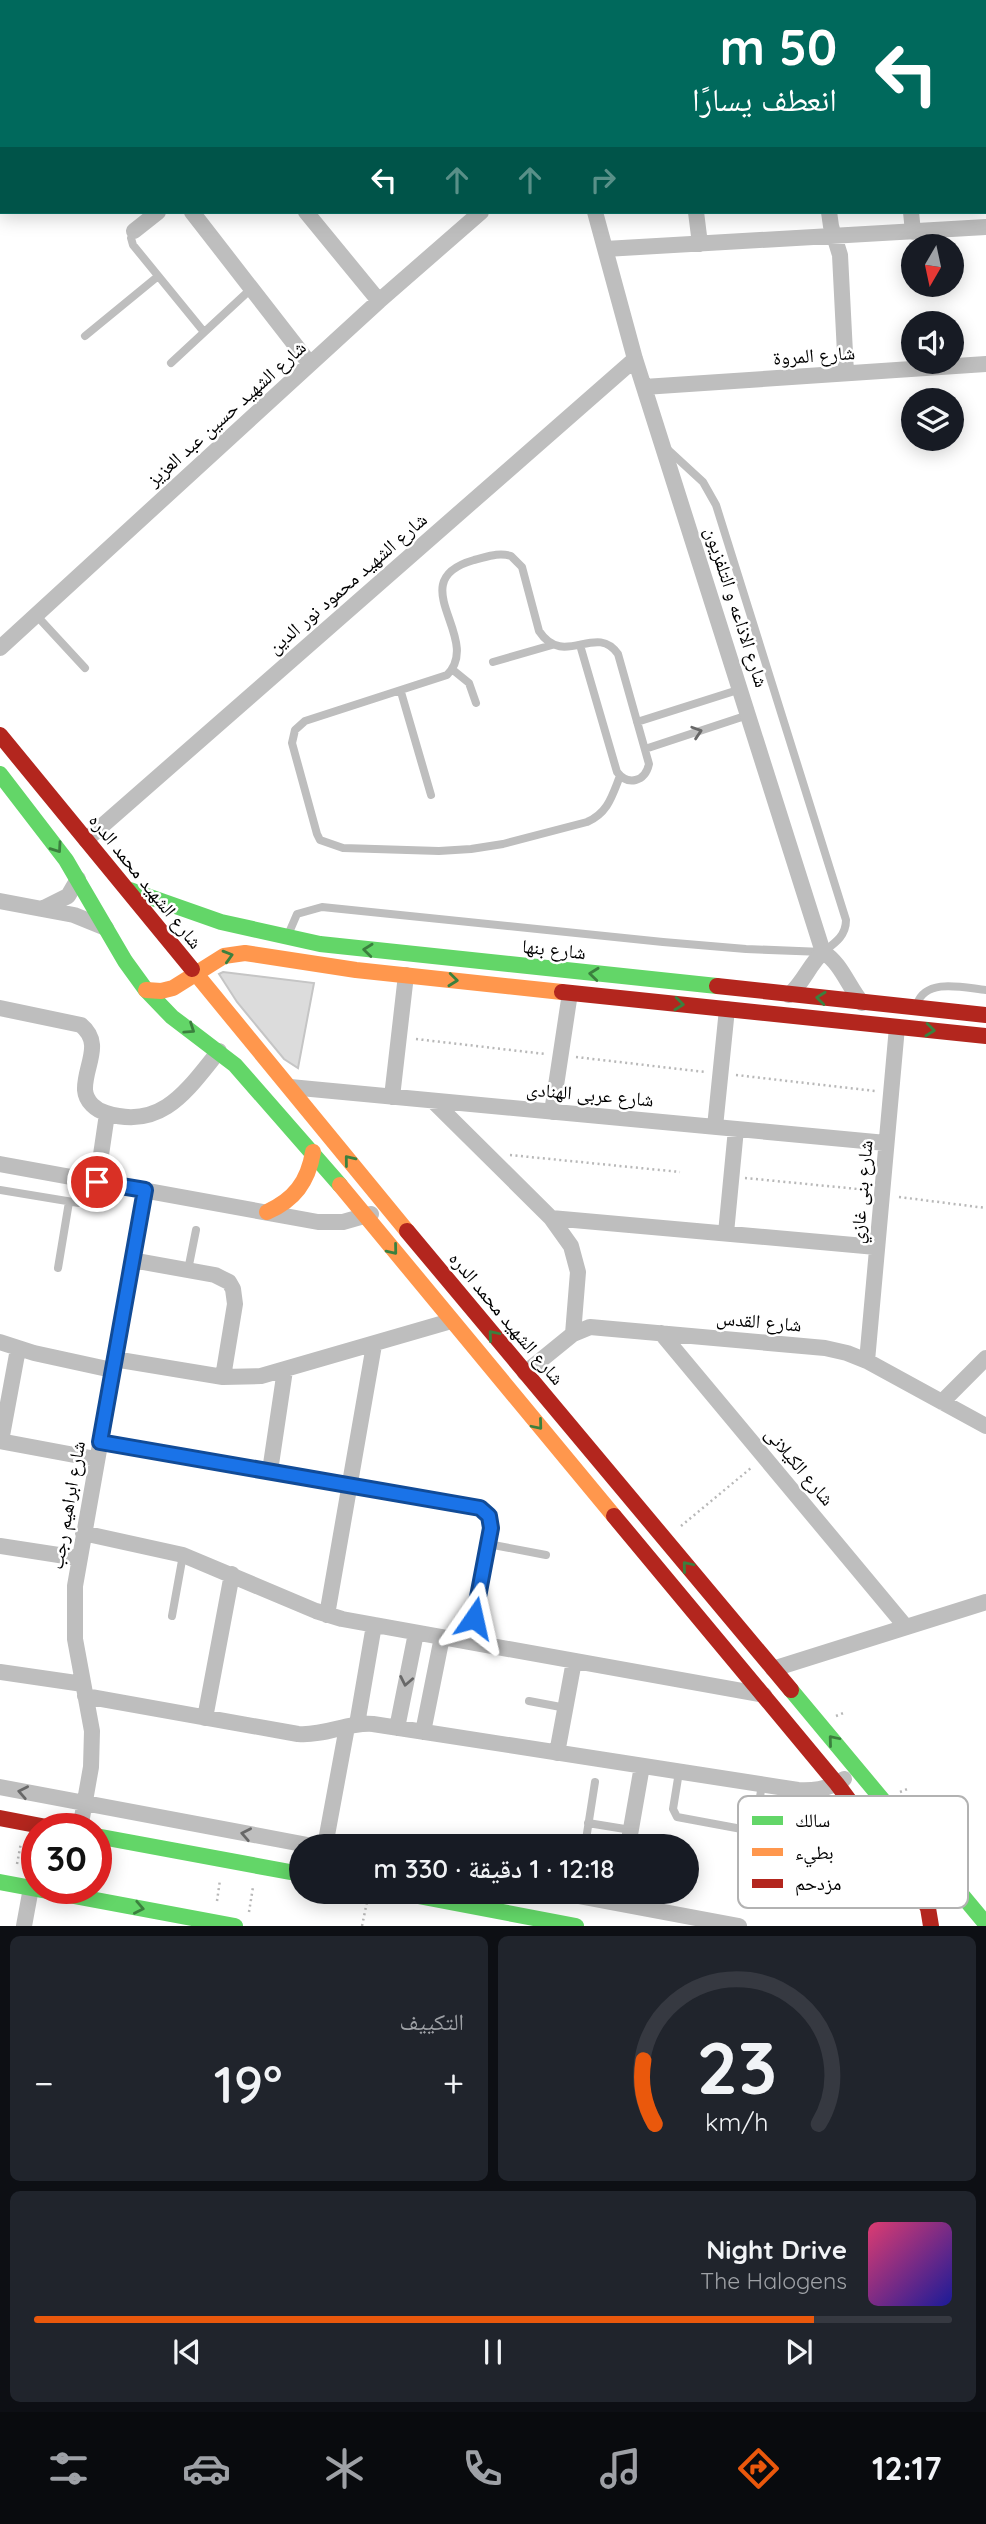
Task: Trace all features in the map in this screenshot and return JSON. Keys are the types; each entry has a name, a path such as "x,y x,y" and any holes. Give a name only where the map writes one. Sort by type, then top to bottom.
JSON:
{"main road":[{"name":"شارع الشهيد محمد الدره","path":"0,735 525,1373 880,1796"},
{"path":"0,774 34,816 78,879 125,961 146,990 172,1017 219,1051 250,1080 313,1152 846,1796"},
{"path":"34,816 53,800"},
{"name":"شارع بنها","path":"126,888 189,913 287,938 354,948 986,1016"},
{"path":"146,990 173,989 186,983 220,957 250,952 312,964 406,975 986,1036"},
{"path":"267,1212 279,1208 300,1190 311,1166 313,1152"},
{"path":"0,1818 21,1822"},
{"path":"112,1839 289,1872"},
{"name":"شارع الشهيد محمد الدره","path":"968,1900 983,1918"},
{"path":"112,1903 235,1926"},
{"path":"463,1904 533,1922 576,1926"},
{"path":"485,1908 491,1926"},
{"path":"928,1908 931,1926"}],"street":[{"path":"134,231 155,214"},
{"path":"194,214 310,364"},
{"path":"308,214 379,301"},
{"name":"شارع الشهيد حسين عبد العزيز","path":"0,648 379,301 479,214"},
{"name":"شارع الاذاعه و التلفزيون","path":"596,214 635,359 823,951 835,961 862,1003"},
{"path":"696,214 700,244"},
{"path":"829,214 840,255 846,373"},
{"path":"911,214 913,232"},
{"path":"605,249 986,227"},
{"name":"شارع الشهيد محمود نور الدين","path":"86,840 635,359"},
{"name":"شارع المروة","path":"644,387 986,364"},
{"path":"42,909 68,896 78,879"},
{"path":"0,901 83,918 107,928"},
{"path":"789,995 805,980 823,951"},
{"path":"391,1097 406,975"},
{"path":"552,1112 569,993"},
{"path":"0,1008 74,1022 88,1030 93,1045 85,1090 92,1106 107,1114 128,1118 142,1117 167,1108 187,1091 219,1051"},
{"path":"715,1127 727,1009"},
{"name":"شارع بنى غازي","path":"867,1361 897,1027"},
{"name":"شارع عربى الهنادى","path":"289,1087 886,1143"},
{"path":"433,1101 551,1218 571,1246 577,1265 573,1334"},
{"path":"94,1181 107,1114"},
{"path":"726,1233 736,1129"},
{"path":"0,1164 330,1223 367,1217 385,1204"},
{"name":"شارع ابراهيم رجب","path":"83,1813 93,1749 93,1731 75,1639 78,1558 145,1190"},
{"path":"551,1218 876,1247"},
{"path":"132,1260 223,1278 233,1289 235,1304 223,1377"},
{"path":"0,1342 18,1349 113,1364 248,1378 285,1370 451,1321"},
{"name":"شارع القدس","path":"525,1373 573,1334 596,1326 825,1348 867,1361 986,1426"},
{"name":"شارع الكيلانى","path":"661,1333 906,1627"},
{"path":"327,1615 374,1345"},
{"path":"18,1349 0,1441 96,1459"},
{"path":"942,1402 986,1358"},
{"path":"270,1471 285,1370"},
{"path":"100,1442 480,1508 489,1516 491,1522 469,1642"},
{"path":"83,1533 183,1555 327,1615 373,1626 764,1695"},
{"path":"0,1546 78,1558"},
{"path":"205,1718 232,1574"},
{"path":"773,1669 986,1602"},
{"path":"328,1834 373,1626"},
{"path":"397,1728 416,1633"},
{"path":"423,1732 442,1637"},
{"path":"557,1753 574,1661"},
{"path":"0,1672 205,1718 311,1735 352,1725 397,1728 808,1791 837,1784 858,1770"},
{"path":"631,1834 642,1766"},
{"path":"0,1787 289,1841"},
{"path":"24,1926 28,1904"},
{"path":"646,1904 739,1926"}],"lane":[{"path":"134,231 131,238 133,245 204,331"},
{"path":"85,336 157,276"},
{"path":"171,363 252,288"},
{"path":"287,938 297,914 323,907 746,949 823,951 841,937 846,920 716,505 703,482 662,444"},
{"path":"580,645 620,776 625,780 636,781 645,775 649,764 618,654 602,642 580,645 561,648 552,645 540,631 522,567 518,561 504,554 496,554 456,565 444,579 442,592 458,656 453,670 441,679 305,721 295,730 292,743 320,840 343,848 439,851 503,844 598,817 607,808 620,776"},
{"path":"36,615 85,668"},
{"path":"493,662 552,645"},
{"path":"453,670 469,683 476,703"},
{"path":"637,722 741,689"},
{"path":"401,692 431,795"},
{"path":"645,748 749,715"},
{"path":"915,1009 923,993 934,987 986,990"},
{"path":"0,1190 79,1203 86,1200 94,1181"},
{"path":"58,1268 69,1202"},
{"path":"188,1270 196,1230"},
{"path":"488,1544 546,1555"},
{"path":"172,1616 183,1555"},
{"path":"529,1701 566,1708"},
{"path":"679,1772 673,1809 677,1817 738,1828"},
{"path":"587,1834 595,1783"},
{"path":"760,1796 762,1784"},
{"path":"589,1823 619,1834"}],"path":[{"path":"720,1074 891,1092"},
{"path":"485,1152 681,1172"},
{"path":"731,1177 881,1193 986,1208"},
{"path":"665,1540 764,1457"},
{"path":"7,1883 21,1836"},
{"path":"213,1922 224,1860"},
{"path":"248,1914 257,1866"},
{"path":"362,1926 367,1904"}],"building":[{"path":"223,972 314,983 298,1068 284,1059 237,1002 219,974"}],"traffic: fast":[{"path":"0,774 66,860 125,961 146,990 172,1017 235,1065 340,1185"},
{"path":"130,890 221,922 320,944 717,986"},
{"path":"791,1690 879,1796"},
{"path":"112,1839 289,1872"},
{"path":"0,1882 235,1926"},
{"path":"968,1902 986,1924"},
{"path":"460,1904 576,1926"}],"traffic: slow":[{"path":"146,990 161,991 173,988 224,956 245,953 356,970 562,992"},
{"path":"192,969 407,1231"},
{"path":"267,1212 285,1202 298,1189 308,1172 313,1152"},
{"path":"340,1185 614,1516"}],"traffic: jam":[{"path":"0,735 192,969"},
{"path":"717,986 986,1015"},
{"path":"562,992 986,1036"},
{"path":"407,1231 791,1690"},
{"path":"614,1516 846,1796"},
{"path":"0,1818 21,1822"},
{"path":"928,1908 931,1926"}],"route":[{"path":"97,1182 145,1190 100,1442 480,1508 489,1516 491,1528 474,1618"}]}
